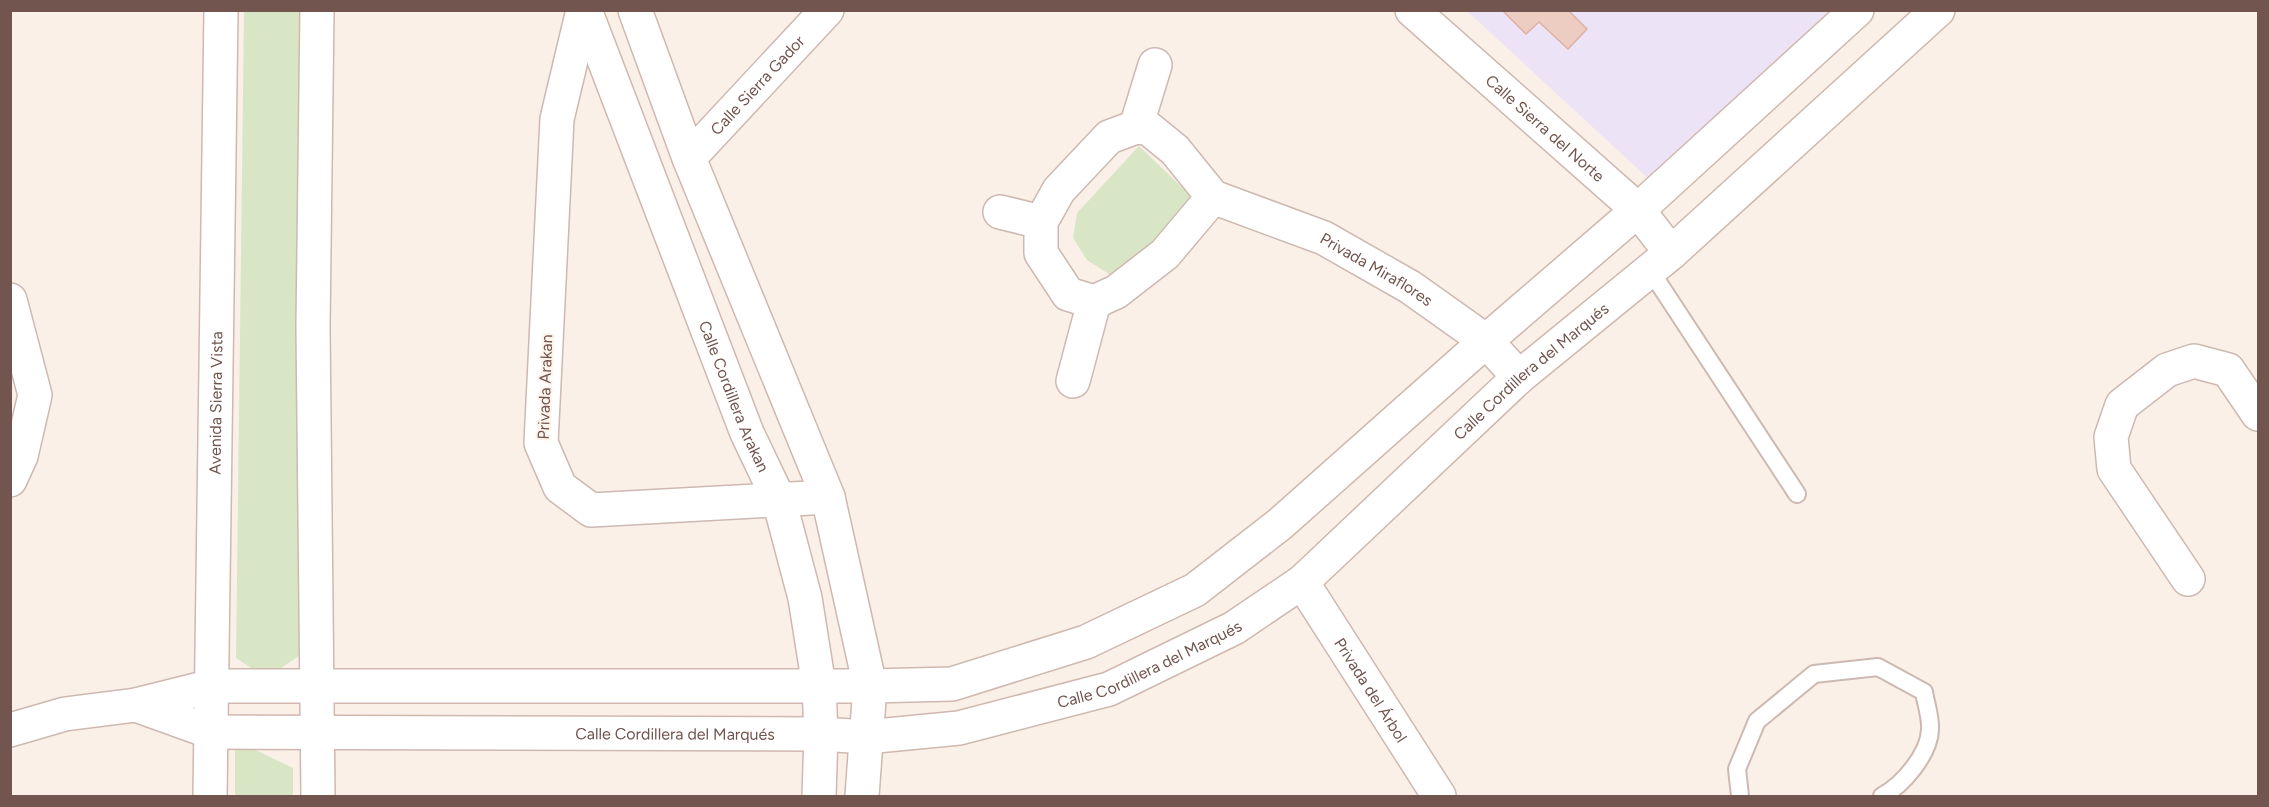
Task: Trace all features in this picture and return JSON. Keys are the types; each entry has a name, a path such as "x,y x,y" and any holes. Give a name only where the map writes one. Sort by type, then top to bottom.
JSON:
{"street":[{"name":"Avenida Sierra Vista","path":"210,796 221,10"},
{"path":"316,10 314,327 318,796"},
{"name":"Calle Cordillera Arakan","path":"584,10 747,433 779,500 805,598 819,686 822,734 819,796"},
{"name":"Privada Arakan","path":"584,10 557,119 541,443 560,487 591,510 828,497"},
{"path":"635,10 689,158 828,497 870,687 862,796"},
{"name":"Calle Sierra Gador","path":"689,158 827,10"},
{"name":"Calle Sierra del Norte","path":"1412,10 1638,210 1660,262"},
{"name":"Calle Cordillera del Marqués","path":"10,730 65,714 136,705 212,686 870,687 952,684 1086,642 1196,590 1280,525 1486,340 1638,210 1857,10"},
{"name":"Calle Cordillera del Marqués","path":"136,705 211,732 822,734 866,737 959,728 1109,689 1234,628 1302,582 1519,377 1660,262 1938,10"},
{"path":"1136,127 1155,65"},
{"path":"1136,127 1148,128 1174,150 1213,197 1165,254 1116,292 1094,302 1068,294 1041,253 1041,222 1059,190 1109,137 1136,127"},
{"name":"Privada Miraflores","path":"1213,197 1324,238 1410,287 1486,340 1519,377"},
{"path":"1000,212 1041,222"},
{"path":"10,300 35,395 21,456 10,480"},
{"path":"1073,381 1094,302"},
{"path":"2188,579 2114,469 2111,437 2122,405 2167,370 2194,361 2228,370 2259,414"},
{"name":"Privada del Árbol","path":"1302,582 1439,796"}],"lane":[{"path":"1660,262 1797,494"},
{"path":"1740,796 1737,769 1757,721 1814,674 1878,666 1924,692 1930,730 1920,762 1888,795"}],"shaded area":[{"path":"1467,11 1833,11 1652,182"}],"green space":[{"path":"244,11 303,11 299,656 266,678 236,658"},
{"path":"1139,146 1193,198 1178,230 1112,276 1087,260 1073,238 1077,213"},
{"path":"235,740 293,768 293,796 235,796"}],"building":[{"path":"1502,10 1568,10 1587,29 1568,49 1539,22 1526,34"}]}
